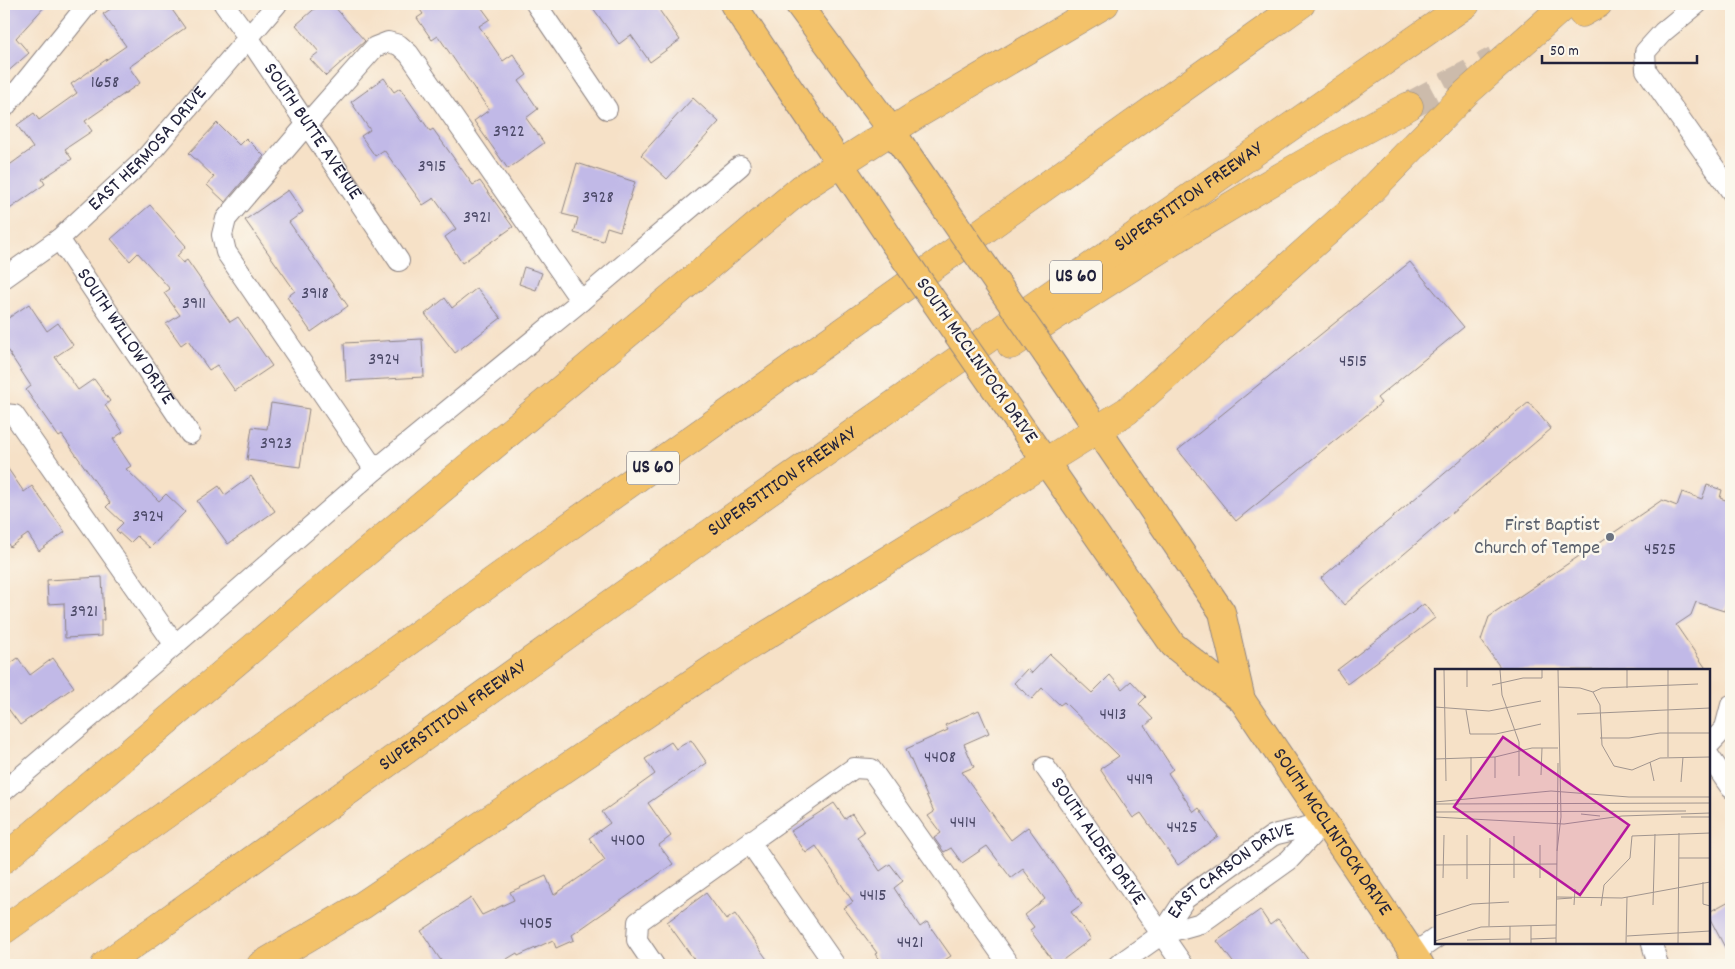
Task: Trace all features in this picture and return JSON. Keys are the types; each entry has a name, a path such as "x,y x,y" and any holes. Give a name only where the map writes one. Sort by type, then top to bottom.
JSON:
{"highway":[{"path":"4,859 318,592 802,188 892,131 1105,4"},
{"name":"US 60","path":"4,930 1301,4"},
{"name":"SUPERSTITION FREEWAY","path":"105,965 686,550 1466,4"},
{"path":"261,965 363,905 720,664 1127,411 1349,212 1466,93 1582,7"},
{"path":"686,550 941,392 1078,301 1253,192 1353,135 1409,106"}],"main road":[{"name":"SOUTH MCCLINTOCK DRIVE","path":"733,4 882,226 1174,645 1242,700 1417,960"},
{"name":"SOUTH MCCLINTOCK DRIVE","path":"798,4 892,131 1098,428 1222,612 1242,700"}],"street":[{"path":"4,108 88,4"},
{"name":"SOUTH BUTTE AVENUE","path":"224,4 399,261"},
{"name":"EAST HERMOSA DRIVE","path":"4,278 59,238 144,160 277,4"},
{"path":"536,4 607,109"},
{"path":"1697,4 1662,32 1645,52 1646,70 1731,191"},
{"path":"375,470 226,252 222,235 226,219 375,47 388,42 399,46 409,54 581,300"},
{"path":"4,791 375,470 740,166"},
{"name":"SOUTH WILLOW DRIVE","path":"59,238 190,434"},
{"path":"4,414 14,415 175,645"},
{"path":"1710,743 1725,728 1731,704"},
{"path":"1710,757 1731,788"},
{"name":"SOUTH ALDER DRIVE","path":"1045,767 1183,965"},
{"path":"654,965 637,940 638,922 854,768 871,769 1009,965"},
{"name":"EAST CARSON DRIVE","path":"1162,934 1185,898 1272,836 1324,822"},
{"name":"EAST CARSON DRIVE","path":"1118,965 1162,934 1201,923 1290,860 1292,855 1324,822"},
{"path":"750,843 835,965"},
{"path":"1417,960 1435,939"},
{"path":"1652,944 1658,965"}],"building":[{"path":"4,4 47,4 16,38 29,53 4,75"},
{"path":"118,4 168,4 185,28 129,67 140,83 85,121 92,131 65,149 72,159 42,179 45,184 4,213 4,169 33,148 17,125 34,113 39,120 77,93 71,84 126,46 103,14"},
{"path":"320,4 332,4 365,41 326,76 310,59 319,52 296,25"},
{"path":"416,4 479,4 490,19 479,26 503,61 513,54 527,75 519,81 538,109 526,118 544,143 508,169 474,121 489,110 438,36 432,40 417,18 423,14"},
{"path":"590,4 655,4 680,40 650,62 631,35 619,44"},
{"path":"384,78 394,92 400,88 430,131 433,129 473,185 480,181 513,227 462,263 445,237 456,229 434,198 423,205 384,150 375,156 361,136 370,130 351,102"},
{"path":"693,98 719,122 667,179 641,155"},
{"path":"217,123 239,145 246,138 264,156 225,202 207,185 214,177 189,153"},
{"path":"577,163 635,182 620,231 607,227 603,241 574,233 578,218 562,214"},
{"path":"288,190 303,212 289,222 348,306 311,332 287,297 295,291 245,220"},
{"path":"150,205 186,246 177,256 183,263 187,260 230,322 238,317 272,366 235,391 217,365 209,370 188,340 181,345 166,324 180,315 164,293 170,289 138,253 130,261 111,239"},
{"path":"1410,262 1464,327 1377,398 1381,403 1236,521 1178,450"},
{"path":"524,267 542,273 536,290 519,284"},
{"path":"477,288 501,318 455,353 425,314 445,298 452,308"},
{"path":"29,304 47,331 58,323 73,345 55,357 78,390 94,379 110,401 105,405 123,432 113,439 131,466 126,469 159,501 166,494 185,512 150,548 137,536 130,543 116,530 123,523 106,507 110,503 62,435 59,437 26,390 31,386 4,345 4,321"},
{"path":"422,339 424,377 346,381 344,343"},
{"path":"1529,402 1551,429 1344,605 1321,578"},
{"path":"271,403 309,409 300,467 247,460 252,427 267,429"},
{"path":"4,463 24,492 32,486 65,532 39,551 28,534 10,547 4,538"},
{"path":"251,476 275,511 228,544 197,501 219,486 225,495"},
{"path":"1707,485 1722,490 1720,498 1731,502 1731,594 1724,611 1696,602 1691,615 1676,625 1706,669 1501,669 1481,640 1489,617 1662,500 1677,506 1682,492 1702,499"},
{"path":"102,577 104,620 101,620 101,636 65,638 64,603 48,604 47,580"},
{"path":"1424,604 1435,618 1347,684 1337,670"},
{"path":"1050,654 1092,693 1110,675 1122,689 1131,681 1146,697 1139,704 1153,719 1145,726 1173,769 1168,773 1194,812 1199,808 1218,836 1178,865 1141,813 1133,818 1100,769 1119,756 1064,702 1060,705 1042,688 1032,699 1014,683 1027,669 1032,673"},
{"path":"18,658 30,675 53,658 74,687 20,725 4,703 4,668"},
{"path":"979,710 989,733 964,744 974,767 962,772 1011,840 1028,827 1082,904 1071,912 1091,939 1056,965 1030,930 1034,927 1025,915 1045,899 1023,869 1011,878 987,846 962,863 951,848 944,852 934,838 941,833 928,816 934,812 906,749 948,730 945,725"},
{"path":"691,740 707,763 648,803 671,836 659,845 673,864 572,935 574,940 556,948 553,940 518,956 517,953 497,965 444,965 421,931 471,898 482,915 514,900 510,892 546,876 554,895 605,860 589,838 610,823 602,812 655,774 645,759 671,742 676,749"},
{"path":"834,803 845,819 852,814 864,832 857,837 880,871 890,864 903,881 894,888 920,927 927,922 951,956 937,965 883,965 875,954 877,953 844,908 853,902 816,846 806,853 791,831"},
{"path":"706,893 726,920 735,914 771,965 698,965 667,922"},
{"path":"1731,900 1731,959 1710,919 1710,911"},
{"path":"1260,910 1270,925 1278,919 1312,965 1235,965 1217,941"}],"tunnel":[{"path":"1409,106 1495,60"}],"place":[{"name":"First Baptist Church of Tempe","path":"1610,537"}]}
